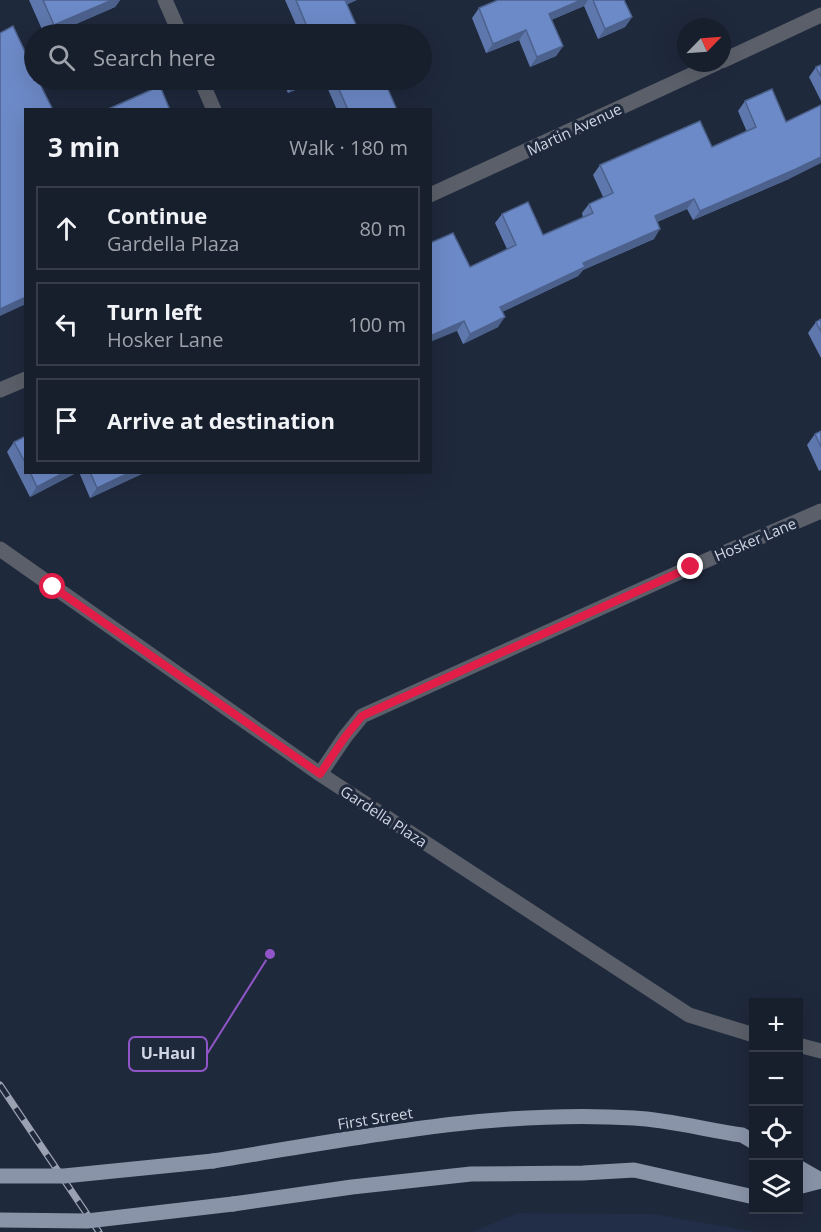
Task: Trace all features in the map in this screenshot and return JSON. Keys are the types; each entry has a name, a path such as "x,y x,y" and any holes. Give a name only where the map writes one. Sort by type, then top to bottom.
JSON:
{"main road":[{"name":"First Street","path":"0,1176 64,1176 213,1161 434,1126 525,1117 636,1118 742,1135 749,1139"},
{"path":"0,1220 87,1221 471,1174 634,1170 749,1196"},
{"path":"803,1170 821,1181"},
{"path":"803,1186 821,1181"}],"street":[{"path":"165,0 176,24"},
{"path":"731,57 821,15"},
{"name":"Martin Avenue","path":"432,194 697,72"},
{"path":"205,90 213,108"},
{"path":"0,390 24,380"},
{"name":"Hosker Lane","path":"320,774 362,716 691,567 821,511"},
{"name":"Gardella Plaza","path":"0,549 320,774 689,1015 749,1034"},
{"path":"803,1047 821,1051"}],"shaded area":[{"path":"518,1213 653,1214 756,1232 472,1232"}],"building":[{"path":"43,0 112,0 56,24 54,24"},
{"path":"296,0 345,0 356,24 306,24"},
{"path":"498,0 581,0 549,14 563,46 537,57 526,30 493,44 479,8"},
{"path":"593,0 624,0 632,17 605,29"},
{"path":"13,26 24,50 24,90 43,90 52,108 24,108 24,298 0,309 0,33"},
{"path":"821,65 821,77 816,67"},
{"path":"772,89 786,122 821,105 821,157 700,211 694,199 655,216 660,229 583,263 585,267 500,307 505,317 470,334 464,321 432,335 432,242 453,233 470,267 516,245 502,214 528,202 543,235 593,213 589,204 613,193 600,165 700,121 712,147 756,127 745,101"},
{"path":"151,90 162,90 169,108 110,108"},
{"path":"339,90 388,90 396,108 347,108"},
{"path":"821,319 821,332 816,322"},
{"path":"821,431 821,447 815,434"},
{"path":"24,437 24,460 14,442"},
{"path":"31,474 61,474 37,487"},
{"path":"91,474 127,474 97,488"}],"railway":[{"path":"0,1085 99,1232"}],"place":[{"name":"U-Haul","path":"270,954"}],"route":[{"path":"53,587 320,774 362,716 691,567"}]}
